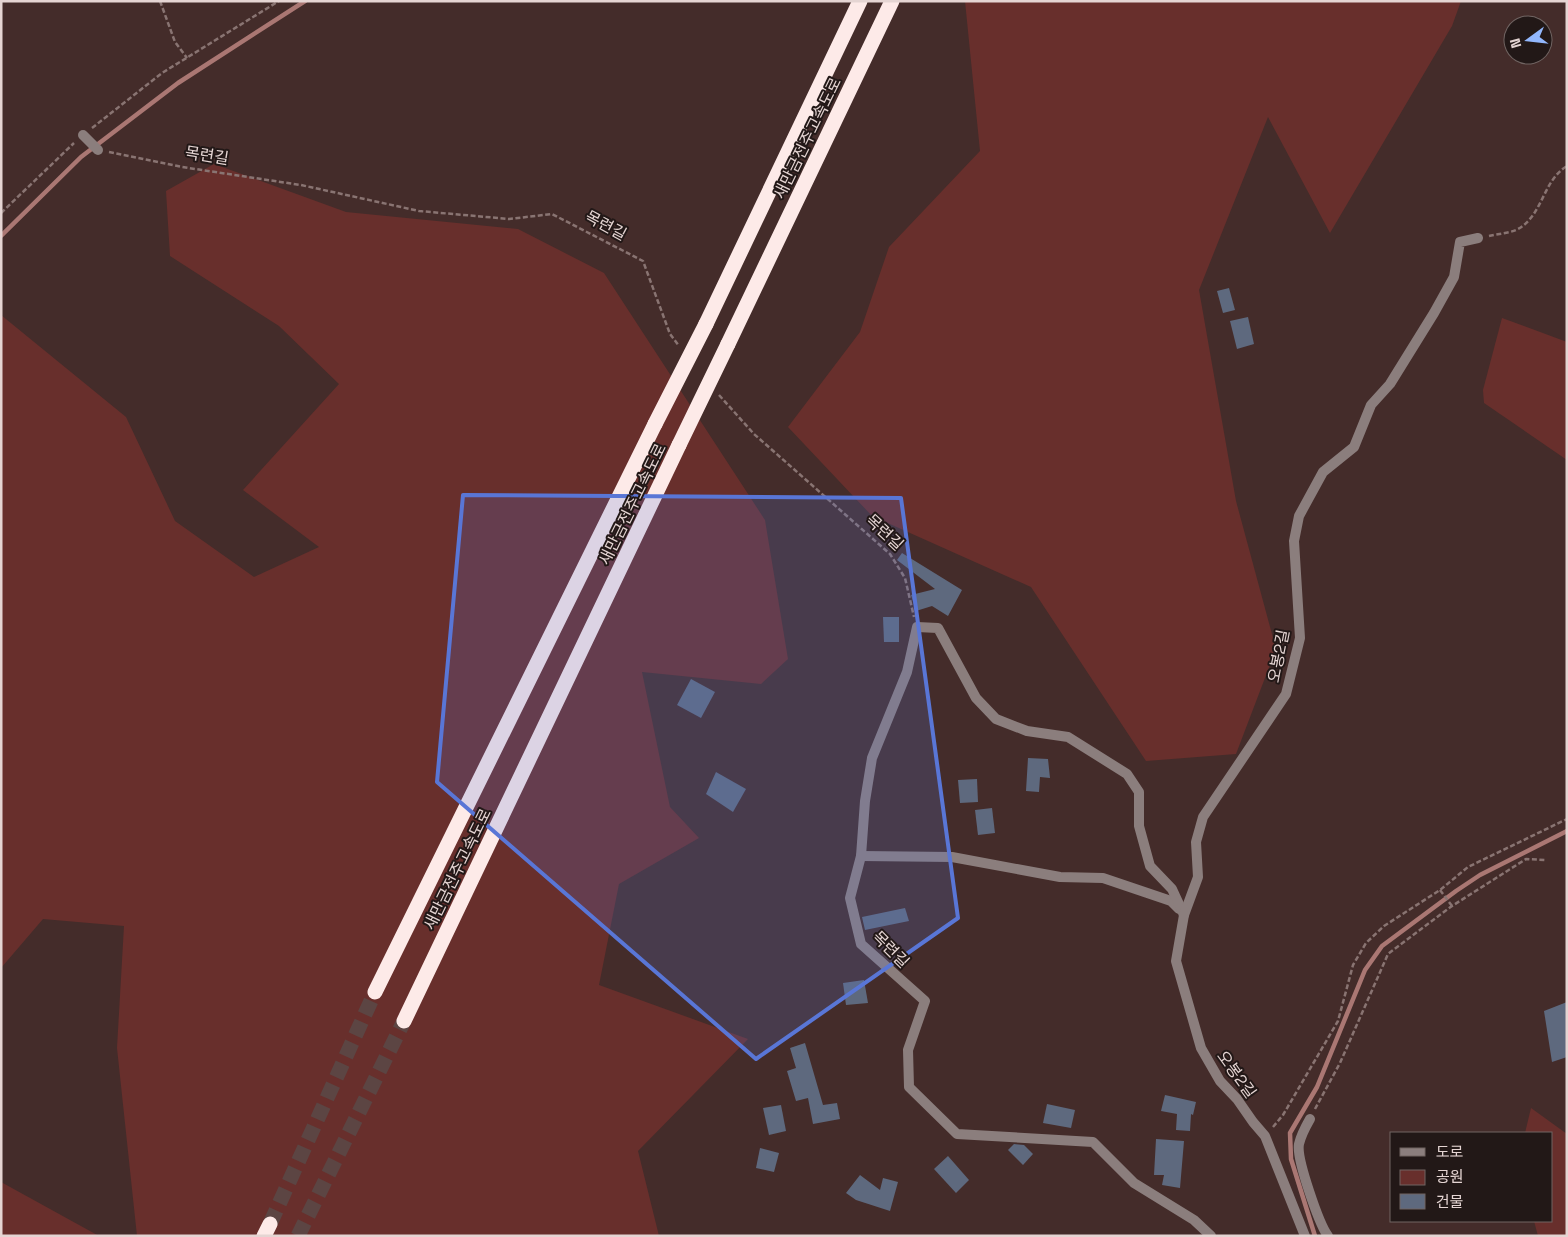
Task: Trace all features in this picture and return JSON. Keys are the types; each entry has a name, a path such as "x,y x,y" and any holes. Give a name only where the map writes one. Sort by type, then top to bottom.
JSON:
{"highway":[{"name":"새만금전주고속도로","path":"374,992 706,324 860,1"},
{"name":"새만금전주고속도로","path":"404,1021 892,1"}],"street":[{"path":"86,138 98,150"},
{"name":"오봉2길","path":"1305,1236 1265,1136 1238,1099 1220,1081 1201,1048 1176,961 1184,915 1198,877 1196,842 1203,818 1286,694 1300,638 1294,541 1299,516 1323,472 1354,446 1371,405 1390,384 1434,313 1454,277 1460,242 1478,238"},
{"path":"917,627 938,628 976,698 996,719 1027,731 1068,737 1127,774 1139,792 1139,826 1150,866 1172,889 1184,915"},
{"name":"목련길","path":"917,627 906,672 872,758 865,801 861,856 850,898 861,944 925,1001 908,1050 909,1087 957,1134 1093,1142 1134,1183 1194,1220 1211,1236"},
{"path":"861,856 952,857 1060,877 1103,878 1170,901 1184,915"},
{"path":"1310,1119 1298,1145 1310,1196 1328,1236"}],"path":[{"path":"160,1 175,42 186,58"},
{"path":"1,214 162,73 279,1"},
{"name":"목련길","path":"98,150 301,185 419,211 509,219 552,214 643,262 670,334 682,349"},
{"path":"1478,238 1516,230 1534,214 1550,182 1567,166"},
{"name":"목련길","path":"718,393 754,434 890,554 905,578 917,627"},
{"path":"1265,1136 1283,1115 1338,1021 1353,965 1366,943 1384,926 1440,890 1468,867 1567,819"},
{"path":"1310,1119 1340,1063 1388,954 1452,906 1526,859 1544,860"},
{"path":"1440,890 1452,906"}],"highlighted area":[{"path":"463,495 901,498 958,918 756,1059 437,782"}],"green space":[{"path":"965,1 1461,1 1452,26 1330,233 1268,117 1199,290 1236,501 1276,649 1236,754 1146,761 1031,587 872,516 788,427 860,332 889,247 980,151"},
{"path":"214,164 346,212 518,229 604,273 765,520 788,659 761,684 642,672 670,807 699,838 619,884 599,985 748,1039 638,1151 659,1236 137,1236 117,1048 124,926 43,919 1,968 1,315 126,417 175,521 254,577 319,547 243,490 339,384 279,326 170,256 166,191"},
{"path":"1502,318 1567,342 1567,460 1484,403 1483,390"},
{"path":"1531,1108 1567,1134 1567,1236 1538,1236 1534,1222 1553,1222 1553,1132 1525,1132"},
{"path":"1,1182 99,1236 1,1236"}],"building":[{"path":"1229,288 1235,310 1223,313 1217,291"},
{"path":"1248,317 1254,344 1237,349 1230,321"},
{"path":"902,553 962,590 948,616 932,606 916,611 911,595 935,589 897,560"},
{"path":"883,617 899,617 899,642 884,642"},
{"path":"691,679 715,692 701,718 677,705"},
{"path":"1028,758 1048,759 1050,778 1040,777 1039,792 1026,791"},
{"path":"716,772 746,789 733,812 706,794"},
{"path":"977,779 978,802 960,803 958,780"},
{"path":"992,808 995,833 978,835 975,810"},
{"path":"905,908 909,921 865,930 862,917"},
{"path":"864,980 868,1003 846,1005 843,983"},
{"path":"1567,1002 1567,1057 1552,1062 1544,1011"},
{"path":"805,1043 823,1105 837,1103 840,1119 813,1124 808,1098 796,1101 787,1071 796,1068 790,1048"},
{"path":"1165,1095 1196,1102 1193,1115 1191,1114 1190,1131 1176,1130 1177,1114 1161,1111"},
{"path":"1047,1104 1075,1110 1071,1128 1043,1123"},
{"path":"781,1105 786,1131 769,1135 763,1108"},
{"path":"1156,1139 1184,1141 1180,1188 1162,1185 1164,1175 1154,1175"},
{"path":"1014,1144 1024,1145 1033,1154 1023,1165 1008,1150"},
{"path":"760,1148 779,1153 774,1172 756,1168"},
{"path":"948,1156 969,1180 956,1193 934,1169"},
{"path":"860,1175 880,1190 883,1178 898,1182 890,1211 856,1200 846,1193"}],"waterway":[{"path":"1,236 81,157 178,83 305,1"},
{"path":"1315,1236 1291,1159 1290,1133 1317,1087 1365,970 1382,946 1456,891 1480,875 1567,831"}],"tunnel":[{"path":"270,1224 375,992"},
{"path":"298,1236 404,1021"}]}
